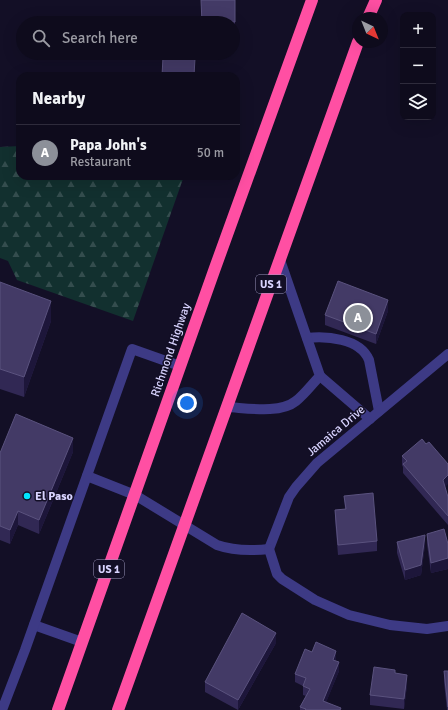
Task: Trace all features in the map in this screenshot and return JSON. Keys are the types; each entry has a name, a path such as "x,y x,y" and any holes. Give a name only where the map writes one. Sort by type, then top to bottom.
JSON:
{"highway":[{"name":"Richmond Highway","path":"58,710 312,0"},
{"path":"371,12 376,0"},
{"name":"US 1","path":"118,710 356,48"}],"street":[{"path":"280,260 320,376 370,419"},
{"path":"307,338 327,337 337,339 356,346 367,354 379,411"},
{"path":"2,710 132,349 180,366"},
{"name":"Jamaica Drive","path":"269,549 289,497 317,463 448,354"},
{"path":"227,407 275,409 285,407 295,402 320,376"},
{"path":"87,476 135,495 217,545 227,549 248,551 269,549 277,574 282,579 315,600 349,615 390,625 427,628 448,626"},
{"path":"34,624 82,642"}],"green space":[{"path":"16,146 16,180 183,180 133,321 17,280 8,261 0,258 0,147"}],"building":[{"path":"201,0 235,0 235,16 202,16"},
{"path":"163,60 195,60 194,72 162,72"},
{"path":"338,281 388,300 376,334 325,315"},
{"path":"0,282 51,301 24,377 0,369"},
{"name":"El Paso","path":"16,414 73,438 39,520 18,511 10,530 0,526 0,453"},
{"path":"422,439 426,444 429,442 448,464 448,475 443,480 448,497 448,516 403,464 407,461 402,456"},
{"path":"373,493 377,541 338,545 335,510 346,509 344,496"},
{"path":"444,529 448,544 448,558 431,563 427,534"},
{"path":"425,535 421,565 405,570 397,542"},
{"path":"242,613 276,633 238,700 205,682"},
{"path":"316,642 336,651 333,660 339,662 323,701 341,708 340,710 305,710 306,709 300,707 310,689 303,686 306,678 295,674 305,649 312,652"},
{"path":"374,667 395,670 395,673 407,675 404,699 370,695"},
{"path":"444,671 448,671 448,707"}],"place":[{"name":"Papa John's","path":"358,318"},
{"name":"El Paso","path":"27,496"}]}
